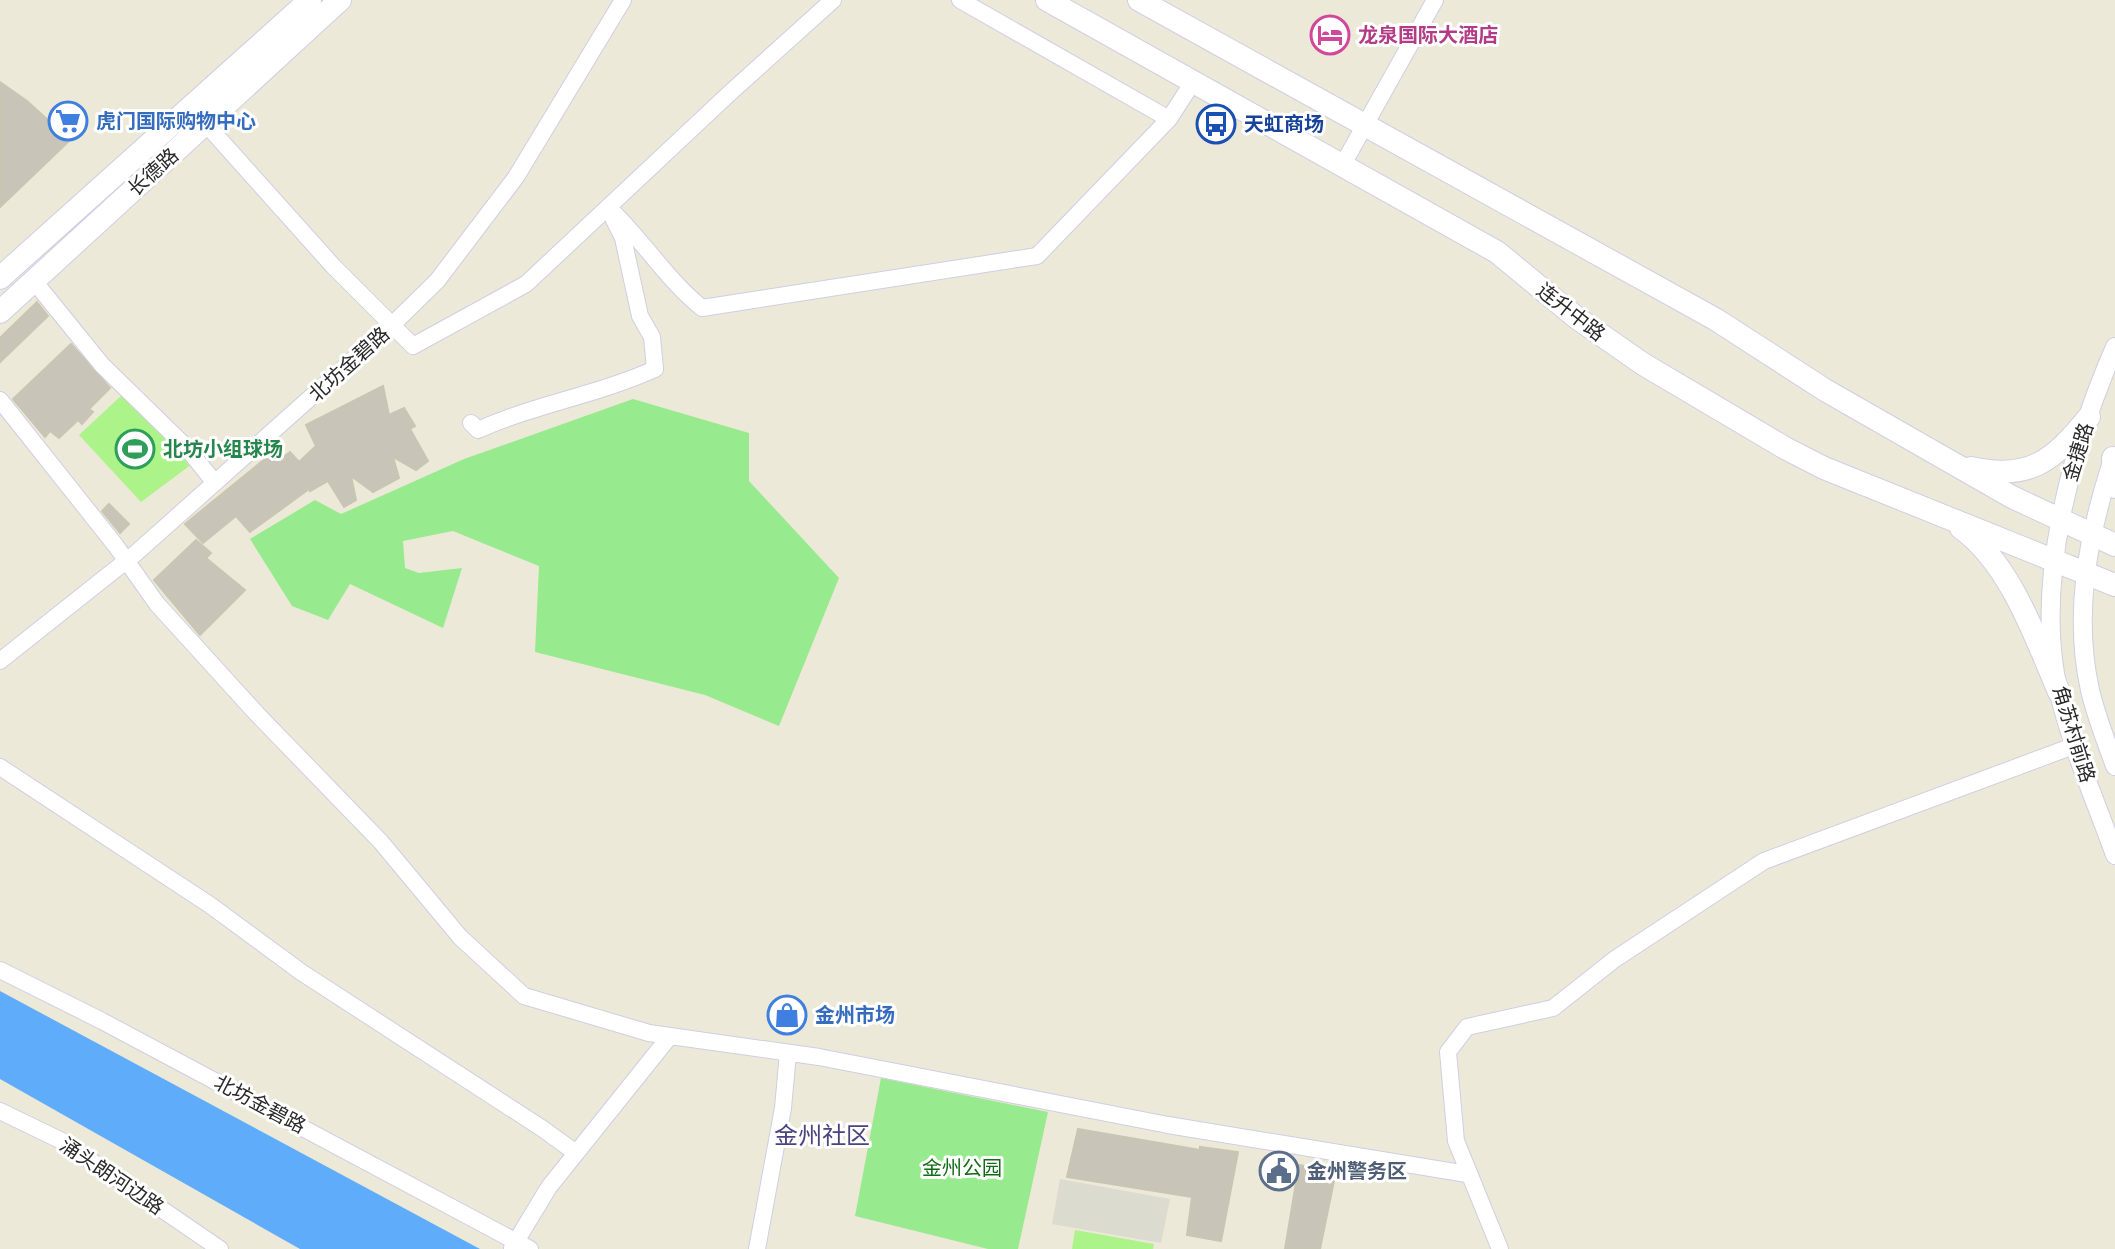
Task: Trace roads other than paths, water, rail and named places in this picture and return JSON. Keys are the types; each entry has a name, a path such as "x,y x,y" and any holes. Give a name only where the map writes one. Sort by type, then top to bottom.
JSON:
{"main road":[{"name":"长德路","path":"0,278 310,0"},
{"name":"长德路","path":"0,312 340,0"},
{"name":"连升中路","path":"1047,0 1497,252 1617,347 1785,448 1824,468 2115,585"},
{"path":"1139,0 1715,319 1825,390 1954,464 2115,545"},
{"path":"1954,464 2005,473 2028,470 2070,440 2089,417"},
{"path":"2114,455 2115,487"},
{"path":"1947,518 1971,535 1995,563 2034,633 2059,692"}],"street":[{"name":"北坊金碧路","path":"0,661 125,561 215,483 437,281 516,177 623,0"},
{"path":"206,124 318,250 413,346 526,284 833,0"},
{"path":"960,0 1169,119"},
{"path":"1342,166 1435,0"},
{"path":"609,208 681,291 702,308 1037,256 1169,119 1193,82"},
{"path":"471,423 478,430 543,404 624,383 655,369 652,337 640,316 623,238 609,208"},
{"path":"34,281 102,365 186,447 215,483"},
{"name":"金捷路","path":"2055,561 2073,465 2115,347"},
{"path":"0,400 157,604 257,714 381,842 441,916 524,996 649,1033 788,1053 1168,1125 1467,1174"},
{"name":"金捷路","path":"2085,573 2114,455"},
{"name":"角苏村前路","path":"2055,561 2053,648 2059,692 2115,855"},
{"name":"角苏村前路","path":"2085,573 2083,619 2088,677 2115,766"},
{"path":"1500,1249 1456,1141 1448,1052 1467,1027 1553,1008 1615,959 1764,861 2076,745"},
{"path":"0,767 210,905 301,972 576,1153"},
{"name":"北坊金碧路","path":"0,970 102,1021 519,1245"},
{"path":"519,1245 549,1187 670,1036"},
{"path":"757,1249 783,1108 788,1053"},
{"name":"涌头朗河边路","path":"0,1111 62,1141 220,1249"}],"water":[{"path":"0,991 480,1249 300,1249 0,1079"}],"place":[{"name":"龙泉国际大酒店","path":"1330,35"},
{"name":"虎门国际购物中心","path":"68,121"},
{"name":"天虹商场","path":"1216,124"},
{"name":"北坊小组球场","path":"135,449"},
{"name":"金州市场","path":"787,1015"},
{"name":"金州警务区","path":"1279,1171"}],"district":[{"name":"金州社区","path":"822,1136"}],"park label":[{"name":"金州公园","path":"962,1168"}]}
